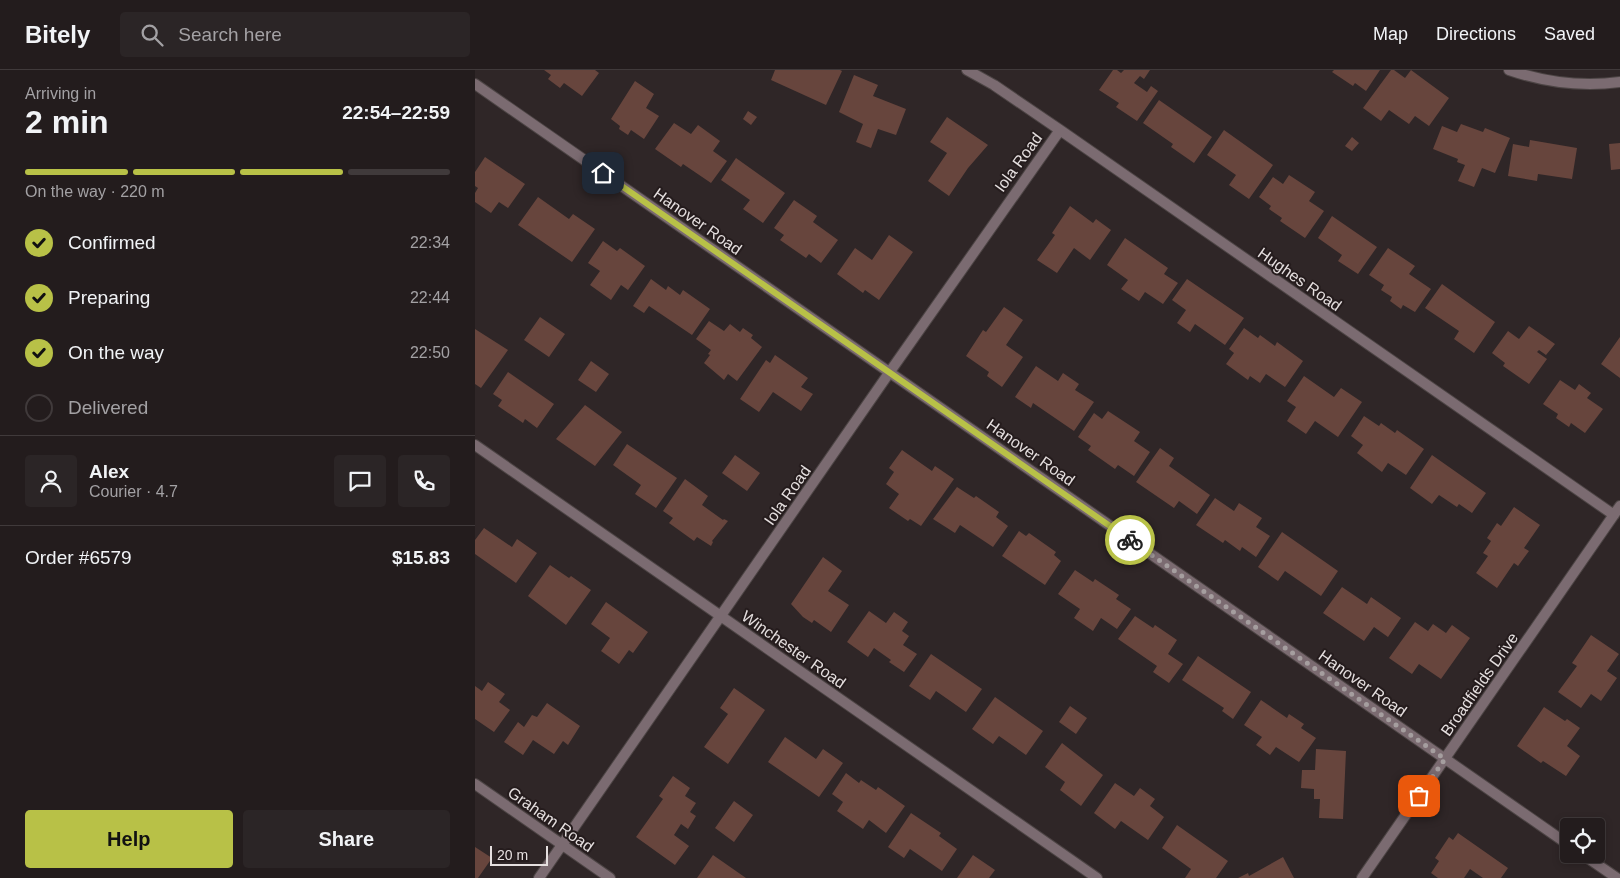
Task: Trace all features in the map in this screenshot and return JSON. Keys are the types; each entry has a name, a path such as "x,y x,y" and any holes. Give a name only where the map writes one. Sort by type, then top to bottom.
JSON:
{"street":[{"name":"Hughes Road","path":"967,70 994,85 1060,130 1614,515"},
{"path":"1509,70 1553,81 1582,84 1620,82"},
{"name":"Hanover Road","path":"475,84 1560,838"},
{"name":"Iola Road","path":"539,878 1060,130"},
{"name":"Winchester Road","path":"475,445 1097,878"},
{"name":"Broadfields Drive","path":"1362,878 1620,506"},
{"name":"Graham Road","path":"475,784 610,878"},
{"path":"1595,863 1617,878"}],"building":[{"path":"544,70 595,70 599,73 582,96 564,83 560,88 548,79 551,75"},
{"path":"775,70 842,71 826,105 771,80"},
{"path":"1113,70 1121,73 1124,70 1150,70 1144,79 1140,76 1134,83 1147,92 1151,86 1158,91 1137,121 1116,107 1119,103 1099,90"},
{"path":"1334,70 1380,70 1366,91 1355,83 1353,86 1332,72"},
{"path":"1391,70 1405,78 1411,70 1449,98 1429,126 1415,116 1409,124 1389,110 1381,121 1363,108"},
{"path":"854,75 878,85 873,96 906,109 896,135 878,129 871,148 856,142 863,124 839,112"},
{"path":"635,81 654,94 646,108 659,116 644,139 631,130 628,135 619,129 620,126 611,119"},
{"path":"1159,100 1212,137 1194,163 1171,147 1173,144 1143,123"},
{"path":"748,111 757,117 751,125 743,119"},
{"path":"947,117 988,145 968,168 949,196 928,181 947,153 930,142"},
{"path":"674,123 691,134 698,125 720,141 713,151 727,161 711,183 683,164 681,167 655,149"},
{"path":"1461,124 1483,132 1485,128 1510,138 1495,173 1482,168 1474,187 1458,181 1465,165 1457,162 1458,159 1433,149 1442,126 1457,132"},
{"path":"1224,130 1273,165 1249,199 1229,185 1236,175 1207,155"},
{"path":"1352,137 1359,143 1352,151 1345,146"},
{"path":"1530,140 1577,148 1572,179 1538,174 1537,181 1508,176 1513,144 1529,147"},
{"path":"1620,143 1620,169 1611,170 1609,144"},
{"path":"485,157 525,184 508,208 499,202 491,213 475,202 475,193 478,188 475,186 475,172"},
{"path":"736,158 785,193 763,223 743,209 750,200 721,180"},
{"path":"1289,175 1315,192 1309,201 1324,211 1305,238 1280,221 1282,218 1269,209 1271,206 1259,197 1273,177 1283,184"},
{"path":"538,197 569,219 573,214 595,229 572,262 518,225"},
{"path":"794,200 817,216 813,222 838,240 821,263 809,254 806,258 780,240 784,235 774,228"},
{"path":"1070,206 1093,223 1096,219 1111,230 1090,260 1074,248 1057,273 1037,260 1055,235 1052,233"},
{"path":"1332,216 1377,247 1358,274 1338,261 1342,255 1318,238"},
{"path":"889,235 913,252 879,300 865,290 863,293 837,274 855,248 872,260"},
{"path":"1125,238 1168,268 1164,274 1178,283 1163,304 1145,292 1139,301 1121,289 1128,280 1107,265"},
{"path":"603,241 617,251 620,248 645,266 628,290 621,285 611,300 590,285 600,271 588,263"},
{"path":"1388,248 1415,266 1409,274 1431,289 1415,312 1403,305 1401,309 1390,301 1392,297 1381,290 1384,285 1369,275"},
{"path":"651,279 666,290 668,286 680,295 683,290 710,309 692,335 649,306 644,313 633,306"},
{"path":"1187,279 1244,318 1225,345 1195,324 1190,332 1177,323 1186,310 1172,300"},
{"path":"1442,284 1495,322 1474,353 1454,339 1459,331 1425,308"},
{"path":"1004,307 1023,320 1006,345 1023,357 1002,387 987,376 989,372 966,356 983,330 986,332"},
{"path":"540,317 565,334 549,357 524,340"},
{"path":"709,321 724,331 730,324 740,332 743,328 753,335 751,338 762,347 737,381 728,374 724,380 704,363 711,350 696,339"},
{"path":"1529,326 1555,344 1546,355 1539,350 1537,352 1547,359 1529,384 1503,366 1505,363 1492,353 1508,331 1519,339"},
{"path":"1244,328 1258,338 1260,335 1275,346 1277,342 1303,361 1285,387 1266,374 1260,383 1250,376 1248,380 1226,364 1234,353 1229,349"},
{"path":"475,329 508,350 481,388 475,384"},
{"path":"1620,337 1620,378 1601,364"},
{"path":"775,355 808,378 801,387 813,394 801,411 773,392 759,412 740,399 766,360 770,363"},
{"path":"591,361 609,374 596,392 578,380"},
{"path":"1036,366 1058,381 1063,373 1079,384 1075,390 1094,402 1074,431 1033,403 1031,408 1015,397"},
{"path":"508,372 554,404 537,428 525,419 523,423 498,406 502,400 493,394"},
{"path":"1304,376 1334,397 1341,388 1362,402 1338,437 1315,421 1306,434 1287,421 1296,407 1287,401"},
{"path":"1560,380 1575,390 1579,384 1591,393 1587,398 1603,409 1585,433 1571,423 1569,427 1556,418 1558,414 1543,404"},
{"path":"585,405 622,432 595,466 556,439"},
{"path":"1108,411 1140,432 1134,441 1150,452 1134,476 1118,465 1115,469 1088,450 1091,446 1078,437 1094,413 1102,419"},
{"path":"1364,416 1379,426 1381,423 1395,433 1397,430 1424,449 1406,475 1388,463 1382,472 1357,453 1363,445 1351,436"},
{"path":"627,444 677,478 656,508 635,494 641,485 613,465"},
{"path":"1160,448 1174,458 1169,466 1210,495 1197,514 1179,501 1174,508 1136,482"},
{"path":"902,450 932,471 935,466 954,479 921,526 910,519 908,521 889,508 899,494 886,484 894,472 889,468"},
{"path":"735,455 760,473 747,491 722,473"},
{"path":"1432,455 1486,493 1472,513 1459,504 1457,507 1439,495 1432,504 1410,488"},
{"path":"685,479 708,496 702,505 723,520 728,521 712,541 711,546 697,537 694,541 669,523 673,518 663,511"},
{"path":"957,487 974,498 976,496 999,512 996,517 1008,526 993,547 960,525 955,533 933,519"},
{"path":"1215,498 1234,511 1239,503 1262,518 1256,527 1270,536 1256,557 1242,547 1240,551 1225,540 1223,543 1196,525"},
{"path":"1514,507 1540,525 1524,548 1529,551 1518,566 1514,563 1497,588 1476,573 1488,556 1483,553 1491,541 1487,538 1497,523 1501,526"},
{"path":"484,528 512,547 517,539 537,553 516,583 475,554 475,540"},
{"path":"1019,531 1026,536 1029,533 1056,552 1054,555 1061,561 1045,585 1002,556"},
{"path":"1282,532 1338,571 1321,596 1285,571 1278,581 1258,567"},
{"path":"823,557 842,571 828,591 849,605 831,632 814,620 812,623 803,617 791,604"},
{"path":"550,565 569,578 571,576 591,590 566,625 528,596"},
{"path":"1075,570 1093,582 1095,579 1119,595 1116,599 1131,609 1117,629 1101,618 1093,631 1074,618 1080,609 1058,594"},
{"path":"1342,587 1367,604 1371,597 1401,618 1388,637 1374,627 1364,641 1323,613"},
{"path":"606,602 648,632 633,653 629,650 619,664 601,651 610,638 591,624"},
{"path":"869,611 886,623 894,612 908,622 902,631 909,636 903,645 917,654 904,672 889,662 891,660 874,648 868,657 847,642"},
{"path":"1135,616 1153,628 1155,625 1177,640 1168,654 1183,664 1169,683 1153,672 1157,666 1118,639"},
{"path":"1415,622 1428,631 1433,624 1446,633 1452,625 1470,638 1441,679 1419,664 1412,674 1389,658"},
{"path":"1591,635 1619,654 1607,671 1617,678 1601,701 1591,694 1581,708 1558,692 1577,666 1572,663"},
{"path":"931,654 982,689 966,712 936,691 930,700 909,686"},
{"path":"1198,656 1251,692 1233,719 1222,711 1224,708 1182,680"},
{"path":"488,682 505,694 499,702 510,710 494,732 475,719 475,686 482,691"},
{"path":"734,688 765,710 728,764 704,747 728,714 720,708"},
{"path":"995,697 1043,731 1026,755 999,736 993,744 972,729"},
{"path":"1261,700 1287,718 1289,714 1304,724 1301,728 1316,738 1299,762 1276,747 1270,755 1256,745 1262,737 1244,725"},
{"path":"547,703 580,726 568,745 563,741 554,754 533,740 523,755 504,742 518,722 524,727 532,715 537,717"},
{"path":"1070,706 1087,718 1076,734 1059,722"},
{"path":"1544,707 1565,721 1567,719 1580,728 1567,746 1580,756 1566,776 1543,761 1541,763 1517,746"},
{"path":"785,737 816,759 823,749 843,763 819,797 768,762"},
{"path":"1062,743 1103,775 1081,806 1060,790 1065,782 1045,767"},
{"path":"1316,749 1346,751 1343,819 1319,818 1320,799 1314,799 1314,789 1301,788 1302,770 1315,770"},
{"path":"846,773 859,783 861,780 876,790 878,787 905,806 886,833 869,820 863,829 837,811 843,802 832,794"},
{"path":"673,776 690,788 685,796 696,803 690,812 696,816 688,829 681,824 674,835 689,846 675,865 636,837 663,799 659,796"},
{"path":"1115,783 1134,796 1140,788 1155,799 1150,806 1164,817 1148,840 1121,821 1115,829 1094,813"},
{"path":"734,801 753,815 734,842 715,828"},
{"path":"911,813 941,833 939,836 957,849 942,871 910,849 904,858 888,847"},
{"path":"1177,825 1228,861 1216,878 1185,878 1191,869 1162,848"},
{"path":"1458,833 1508,868 1501,878 1483,878 1470,869 1464,878 1438,878 1431,873 1439,861 1435,858 1449,837 1453,840"},
{"path":"475,847 492,858 478,878 475,878"},
{"path":"713,855 746,878 697,878"},
{"path":"973,855 995,870 989,878 957,878"},
{"path":"1283,857 1294,878 1238,878 1248,873 1249,876"}],"way so far":[{"path":"1130,540 1445,759 1419,796"}],"route":[{"path":"603,173 1130,540"}]}
